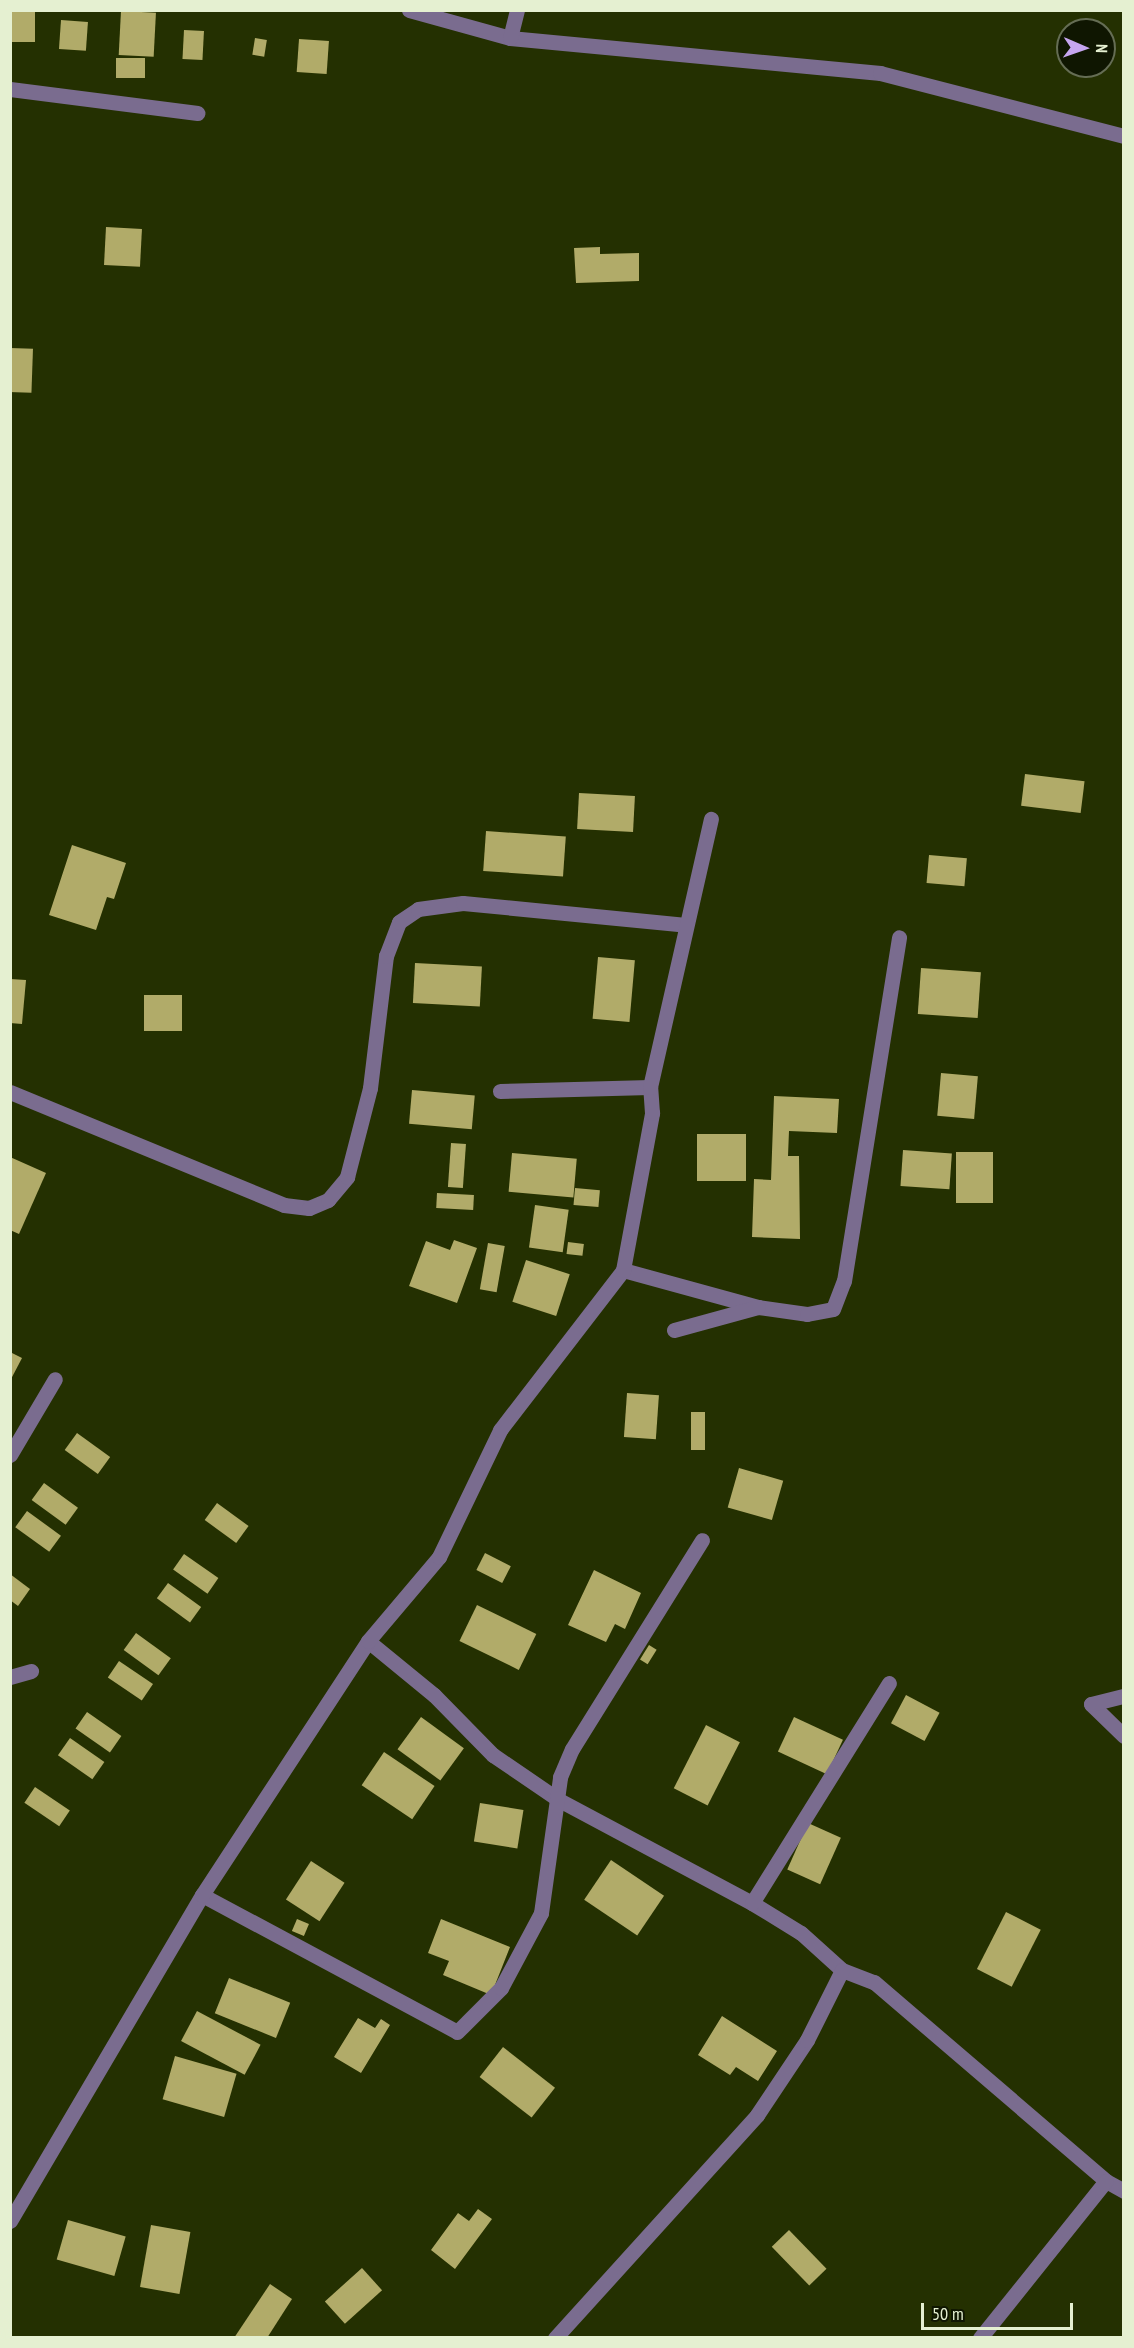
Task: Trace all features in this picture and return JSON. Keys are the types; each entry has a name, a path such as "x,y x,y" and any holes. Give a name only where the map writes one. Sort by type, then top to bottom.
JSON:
{"street":[{"path":"409,10 510,38 880,73 1124,136"},
{"path":"510,38 517,10"},
{"path":"10,89 197,113"},
{"path":"10,2221 202,1895 368,1641 439,1557 500,1430 623,1270 652,1113 650,1087 711,819"},
{"path":"10,1092 284,1205 309,1208 328,1200 347,1177 370,1088 386,956 399,922 418,909 463,903 687,925"},
{"path":"623,1270 758,1306 807,1314 833,1309 844,1281 899,937"},
{"path":"500,1091 650,1087"},
{"path":"674,1330 758,1306"},
{"path":"10,1455 55,1379"},
{"path":"202,1895 457,2032 501,1988 541,1913 559,1800 560,1777 572,1749 702,1540"},
{"path":"368,1641 434,1695 493,1755 559,1800 752,1903 801,1933 842,1970 874,1982 1106,2181 1124,2191"},
{"path":"10,1677 31,1671"},
{"path":"752,1903 889,1683"},
{"path":"1124,1696 1091,1704 1124,1736"},
{"path":"555,2337 757,2115 807,2040 842,1970"},
{"path":"980,2337 1106,2181"}],"building":[{"path":"10,10 35,10 35,42 10,42"},
{"path":"121,11 156,13 154,57 119,55"},
{"path":"61,20 88,22 86,51 59,49"},
{"path":"184,30 204,31 202,60 182,59"},
{"path":"255,38 267,40 264,57 252,55"},
{"path":"299,39 329,41 327,74 297,72"},
{"path":"116,58 145,58 145,78 116,78"},
{"path":"106,227 142,229 140,267 104,265"},
{"path":"600,247 600,254 639,253 639,281 576,283 574,248"},
{"path":"10,348 33,349 31,393 10,392"},
{"path":"1025,774 1085,781 1081,813 1021,806"},
{"path":"579,793 635,796 633,832 577,829"},
{"path":"486,831 566,837 563,876 483,871"},
{"path":"72,845 126,863 114,899 107,897 96,930 49,915"},
{"path":"929,855 967,858 964,886 927,883"},
{"path":"598,957 635,960 629,1022 593,1019"},
{"path":"415,963 482,967 480,1006 413,1003"},
{"path":"921,968 981,972 978,1018 918,1014"},
{"path":"10,979 26,980 22,1024 10,1023"},
{"path":"144,995 182,995 182,1031 144,1031"},
{"path":"941,1073 978,1076 974,1119 937,1116"},
{"path":"412,1090 475,1095 472,1129 409,1124"},
{"path":"774,1096 839,1099 837,1133 789,1131 788,1156 799,1156 800,1239 752,1237 754,1179 771,1180"},
{"path":"697,1134 746,1134 746,1181 697,1181"},
{"path":"451,1143 466,1144 463,1188 448,1187"},
{"path":"903,1150 952,1153 949,1189 900,1186"},
{"path":"956,1152 993,1152 993,1203 956,1203"},
{"path":"512,1153 577,1159 573,1198 509,1192"},
{"path":"10,1157 46,1173 19,1234 10,1230"},
{"path":"575,1188 600,1190 598,1207 574,1205"},
{"path":"437,1193 474,1195 473,1210 436,1208"},
{"path":"535,1205 569,1210 563,1252 529,1248"},
{"path":"454,1240 477,1248 457,1303 409,1286 426,1241 450,1250"},
{"path":"568,1242 584,1244 582,1256 567,1254"},
{"path":"488,1243 505,1246 497,1292 480,1289"},
{"path":"526,1260 570,1274 556,1316 512,1302"},
{"path":"10,1352 22,1358 10,1381"},
{"path":"627,1393 659,1395 656,1439 624,1437"},
{"path":"691,1412 705,1412 705,1450 691,1450"},
{"path":"77,1433 110,1457 98,1474 65,1450"},
{"path":"739,1468 783,1481 772,1520 728,1507"},
{"path":"44,1483 78,1508 66,1525 32,1500"},
{"path":"217,1503 249,1526 236,1543 205,1520"},
{"path":"27,1511 61,1536 49,1552 15,1527"},
{"path":"485,1553 511,1566 502,1583 476,1570"},
{"path":"184,1554 218,1578 208,1594 173,1570"},
{"path":"594,1570 641,1593 625,1629 615,1624 606,1642 568,1625"},
{"path":"10,1574 30,1589 18,1606 10,1600"},
{"path":"168,1583 201,1607 190,1622 157,1598"},
{"path":"477,1605 536,1634 519,1670 459,1641"},
{"path":"136,1633 171,1658 158,1675 124,1650"},
{"path":"649,1645 657,1650 648,1664 640,1659"},
{"path":"119,1661 153,1684 142,1701 108,1678"},
{"path":"906,1695 940,1713 925,1741 891,1723"},
{"path":"87,1712 121,1736 110,1752 76,1728"},
{"path":"421,1717 464,1748 440,1781 397,1749"},
{"path":"794,1717 843,1740 827,1774 778,1751"},
{"path":"706,1725 740,1742 708,1806 674,1788"},
{"path":"70,1738 104,1762 92,1779 58,1755"},
{"path":"384,1752 435,1786 412,1819 362,1785"},
{"path":"35,1787 70,1810 59,1826 24,1803"},
{"path":"480,1803 523,1810 517,1848 474,1842"},
{"path":"808,1823 841,1838 820,1884 787,1870"},
{"path":"611,1860 664,1896 637,1936 584,1900"},
{"path":"311,1861 345,1883 319,1921 286,1900"},
{"path":"1006,1912 1041,1930 1012,1987 977,1969"},
{"path":"297,1919 309,1924 304,1936 292,1931"},
{"path":"441,1919 510,1947 491,1995 443,1975 449,1961 428,1953"},
{"path":"229,1978 290,2003 276,2038 215,2013"},
{"path":"197,2011 261,2045 245,2075 181,2041"},
{"path":"722,2016 777,2051 758,2081 736,2067 730,2075 698,2055"},
{"path":"358,2018 375,2028 381,2019 390,2025 361,2073 334,2057"},
{"path":"503,2047 555,2088 532,2118 480,2077"},
{"path":"175,2056 237,2074 224,2117 163,2099"},
{"path":"478,2209 492,2219 455,2269 431,2250 458,2213 469,2221"},
{"path":"68,2220 126,2237 114,2276 57,2259"},
{"path":"151,2225 190,2232 179,2294 140,2287"},
{"path":"789,2230 827,2269 809,2286 772,2247"},
{"path":"362,2268 382,2290 345,2324 325,2301"},
{"path":"270,2284 292,2299 267,2338 234,2338"}]}
